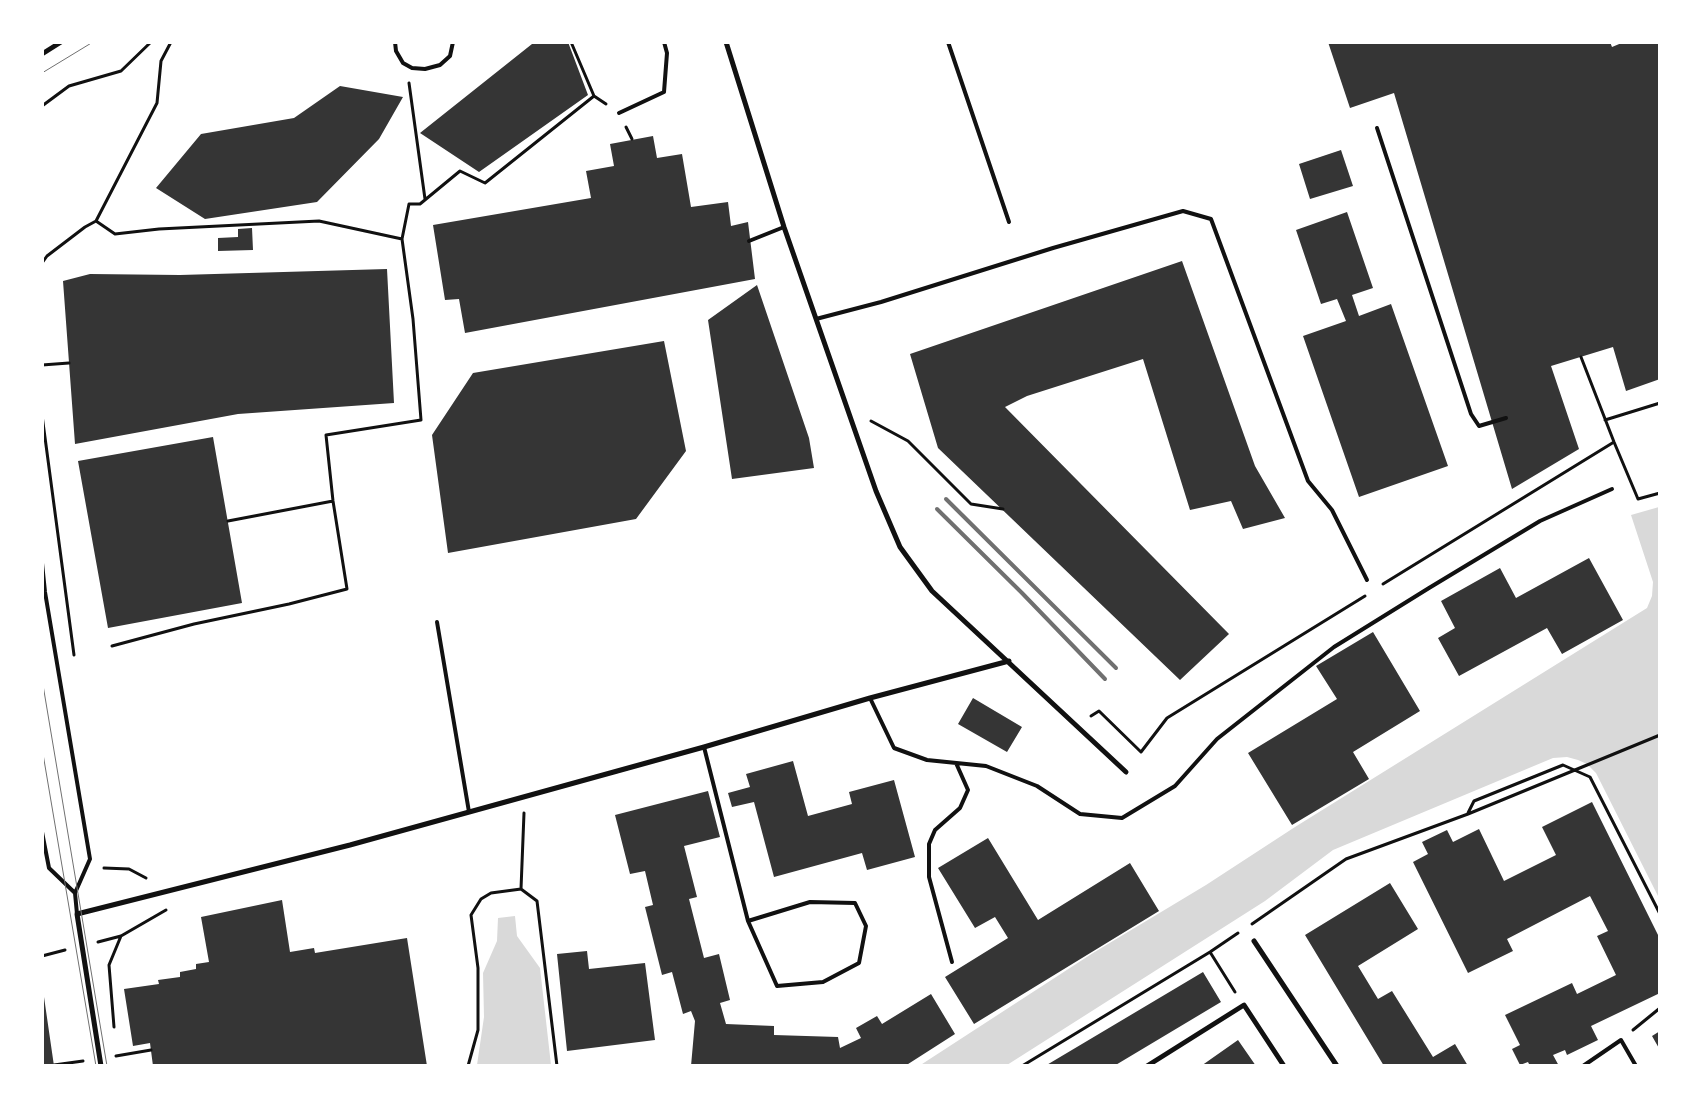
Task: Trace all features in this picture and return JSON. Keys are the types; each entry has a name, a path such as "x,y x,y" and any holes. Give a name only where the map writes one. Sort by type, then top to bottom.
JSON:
{"street":[{"path":"42,52 62,42"},
{"path":"726,42 784,226 816,319 876,491 900,547 932,591 1126,772"},
{"path":"101,1066 77,914 525,797 870,698 1008,661"},
{"path":"1254,941 1337,1066"},
{"path":"1147,1066 1244,1006 1284,1066"}],"lane":[{"path":"395,42 396,50 403,63 412,68 425,69 440,65 450,56 453,42"},
{"path":"619,113 664,92 668,53 664,42"},
{"path":"948,42 1010,222"},
{"path":"1376,128 1472,414 1479,426 1506,418"},
{"path":"816,319 881,302 1053,248 1182,211 1211,219 1308,481 1332,510 1367,580"},
{"path":"749,241 784,226"},
{"path":"870,698 894,748 927,760 986,766 1037,786 1080,814 1122,818 1176,786 1217,739 1334,647 1540,521 1612,489"},
{"path":"42,563 45,592 90,859 75,894 77,914"},
{"path":"437,622 469,812"},
{"path":"704,747 748,921 777,986 823,982 859,963 866,926 855,903 810,902 748,921"},
{"path":"952,962 929,877 930,844 935,830 960,808 968,790 956,763"},
{"path":"42,832 49,868 75,894"},
{"path":"1583,1066 1621,1040 1636,1066"}],"path":[{"path":"42,106 69,86 120,71 151,42"},
{"path":"42,263 47,256 85,226 96,221 157,104 161,61 170,42"},
{"path":"112,646 194,624 289,604 347,589 333,501 326,435 421,420 413,319 402,239 409,204 420,204 460,170 485,183 594,96 571,42"},
{"path":"406,65 425,199"},
{"path":"96,221 115,234 159,229 319,221 402,239"},
{"path":"1581,357 1638,499 1660,493"},
{"path":"42,366 69,363"},
{"path":"1605,420 1660,403"},
{"path":"848,409 908,442 970,504 1003,509"},
{"path":"42,415 76,664"},
{"path":"1377,588 1614,442"},
{"path":"228,521 333,501"},
{"path":"1076,727 1099,711 1141,752 1167,718 1369,593"},
{"path":"1273,910 1346,859 1468,814 1660,735"},
{"path":"1468,814 1474,801 1563,765 1590,777 1660,914"},
{"path":"521,890 525,797"},
{"path":"87,845 95,843 104,868 129,870 170,891 165,911 121,936 93,943"},
{"path":"468,1066 478,1030 478,968 470,915 481,899 491,892 521,890 538,901 557,1066"},
{"path":"115,1034 108,965 121,936"},
{"path":"42,956 70,949"},
{"path":"1022,1066 1210,952 1244,1006"},
{"path":"1621,1040 1660,1008"}],"shaded area":[{"path":"1659,507 1659,898 1596,773 1587,764 1578,760 1567,757 1553,758 1333,850 1265,901 1007,1065 919,1066 1093,953 1206,885 1295,827 1647,608 1652,596 1653,582 1631,515"},
{"path":"515,916 517,936 540,968 551,1065 477,1065 484,1017 483,973 497,941 498,918"}],"building":[{"path":"531,42 568,42 588,95 479,172 420,133 532,44"},
{"path":"1328,42 1610,42 1612,47 1624,42 1660,42 1660,379 1626,391 1613,347 1551,366 1579,449 1512,489 1394,93 1350,108"},
{"path":"340,86 403,97 379,139 317,202 205,219 156,188 201,134 294,118"},
{"path":"653,136 657,158 682,154 691,207 728,202 731,226 748,222 755,279 465,333 459,299 445,300 433,225 591,198 586,171 614,166 610,144"},
{"path":"1341,150 1353,186 1310,199 1299,164"},
{"path":"1347,212 1373,288 1352,295 1359,316 1391,304 1448,466 1359,497 1303,336 1346,321 1337,299 1321,304 1296,230"},
{"path":"252,228 253,250 218,251 218,238 238,237 238,229"},
{"path":"1182,261 1255,466 1285,518 1243,529 1231,501 1190,510 1143,359 1027,396 1005,407 1229,634 1180,680 938,448 910,354"},
{"path":"387,269 394,403 238,414 75,444 63,281 90,274 180,275"},
{"path":"757,285 809,438 814,468 732,479 708,320"},
{"path":"664,341 686,451 636,519 448,553 432,435 473,373"},
{"path":"213,437 242,603 108,628 78,461"},
{"path":"1589,558 1623,620 1562,654 1547,628 1459,676 1438,638 1455,628 1441,601 1500,568 1516,598"},
{"path":"1373,632 1420,711 1353,752 1369,779 1292,825 1248,753 1337,699 1316,666"},
{"path":"973,698 1022,727 1007,752 958,724"},
{"path":"793,761 808,816 852,804 849,792 894,780 915,857 867,870 862,853 774,877 754,802 732,807 728,793 750,787 746,774"},
{"path":"708,791 720,837 684,846 697,897 689,899 704,958 719,954 730,1000 720,1003 726,1024 774,1026 774,1035 838,1037 840,1048 861,1038 856,1028 877,1016 882,1024 931,994 955,1034 905,1066 691,1066 695,1021 691,1011 683,1014 672,972 662,975 645,907 653,905 645,871 630,874 615,815"},
{"path":"1592,802 1660,939 1660,993 1591,1026 1598,1040 1567,1055 1565,1050 1553,1055 1559,1066 1530,1066 1528,1062 1520,1065 1512,1049 1520,1045 1505,1015 1572,983 1577,994 1616,975 1597,936 1608,931 1590,896 1507,939 1513,951 1468,973 1413,862 1428,854 1422,842 1447,830 1453,842 1479,829 1504,881 1556,855 1542,827"},
{"path":"988,838 1038,920 1130,863 1159,911 974,1024 945,977 1008,938 995,917 975,928 938,868"},
{"path":"1390,883 1418,929 1358,966 1378,999 1392,991 1433,1057 1455,1044 1468,1066 1384,1066 1305,935"},
{"path":"282,900 290,952 314,948 315,953 407,938 427,1066 153,1066 150,1043 133,1046 124,989 159,984 158,980 180,977 180,972 196,969 196,964 209,962 201,917"},
{"path":"587,951 589,969 645,963 655,1040 567,1051 557,954"},
{"path":"1203,972 1221,1002 1114,1066 1045,1066"},
{"path":"42,997 44,997 54,1066 42,1066"},
{"path":"1660,1031 1660,1050 1652,1036"},
{"path":"1238,1040 1256,1066 1201,1066"}],"tram line":[{"path":"42,73 93,42"},
{"path":"42,679 107,1066"},
{"path":"42,748 96,1066"}],"railway":[{"path":"946,499 1116,668"},
{"path":"937,509 1105,679"}]}
